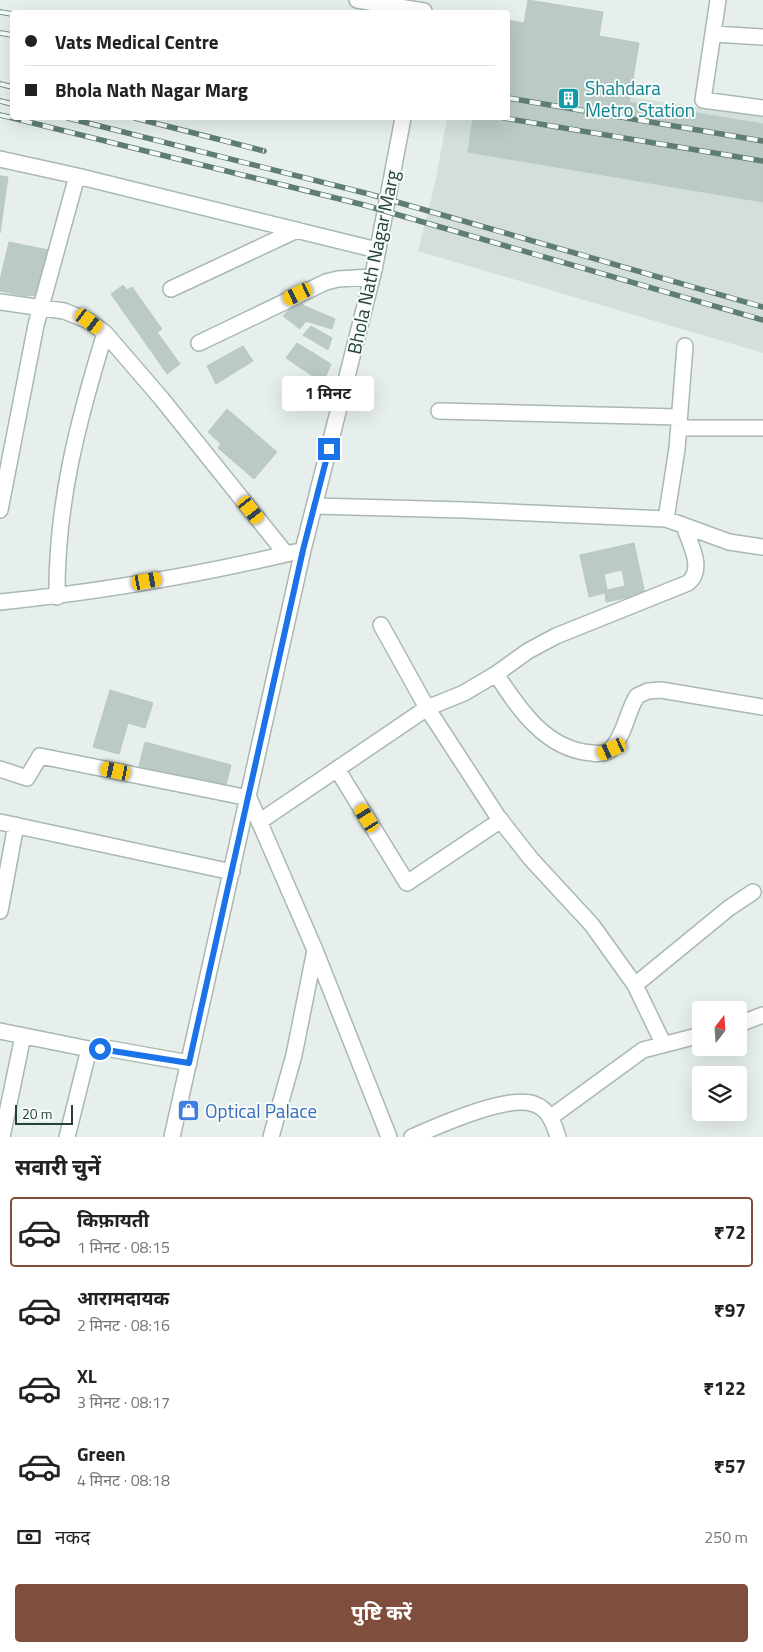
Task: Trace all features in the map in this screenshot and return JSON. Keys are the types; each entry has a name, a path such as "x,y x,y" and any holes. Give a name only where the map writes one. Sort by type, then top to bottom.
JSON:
{"street":[{"path":"357,0 425,8"},
{"path":"718,0 703,100 763,108"},
{"path":"713,34 763,37"},
{"name":"Bhola Nath Nagar Marg","path":"172,1137 303,550 372,277 403,120"},
{"path":"0,159 377,250"},
{"path":"0,510 41,306 76,176"},
{"path":"171,289 297,230"},
{"path":"199,343 326,282 346,278 372,277"},
{"path":"0,302 41,306 64,311 89,321 105,333 161,398 286,554"},
{"path":"56,597 59,530 63,495 87,394 105,333"},
{"path":"666,519 679,422 685,346"},
{"path":"439,411 679,422 763,428"},
{"path":"315,506 666,519 728,542 763,547"},
{"path":"259,822 427,708 464,693 496,674 528,651 556,636 688,583 695,578 697,569 684,526"},
{"path":"0,602 56,597 256,561 303,550"},
{"path":"381,625 427,708 500,820 531,859 592,925 635,985 663,1043"},
{"path":"496,674 519,709 541,732 562,745 581,752 601,754 612,749 637,696 648,691 661,690 763,707"},
{"path":"0,769 27,778 40,756 249,798 315,950 389,1137"},
{"path":"337,769 408,883 500,820"},
{"path":"0,822 232,872"},
{"path":"0,911 16,825"},
{"path":"635,985 729,908 752,892"},
{"path":"271,1137 294,1055 315,950"},
{"path":"748,1020 763,1014"},
{"path":"0,1031 89,1049 111,1049 189,1063"},
{"path":"2,1137 23,1036"},
{"path":"551,1117 643,1050 692,1036"},
{"path":"67,1137 89,1049"},
{"path":"412,1137 474,1112 518,1101 535,1104 551,1117 558,1137"}],"shaded area":[{"path":"510,79 763,117 763,353 418,251 435,184 447,120 510,120"}],"building":[{"name":"Shahdara Metro Station","path":"528,0 603,12 599,36 639,43 629,102 763,124 763,202 468,152 473,120 510,120 510,20 524,23"},
{"path":"0,176 8,177 0,233"},
{"path":"9,242 53,251 40,295 25,296 0,291 0,280"},
{"path":"123,285 127,290 132,287 162,329 157,332 180,364 167,374 111,294"},
{"path":"298,300 305,306 335,319 332,329 306,321 300,329 283,316"},
{"path":"311,326 332,338 328,350 303,335"},
{"path":"297,343 331,364 323,383 286,358"},
{"path":"243,346 253,361 216,384 207,366"},
{"path":"227,409 277,452 254,479 218,448 221,444 208,432"},
{"path":"634,543 645,594 606,602 605,593 589,597 580,555","holes":["622,570 625,586 607,590 604,574"]},
{"path":"110,690 153,703 145,728 128,723 119,754 93,747"},
{"path":"145,742 231,765 225,789 139,766"}],"railway":[{"path":"0,12 10,14"},
{"path":"0,33 10,35"},
{"path":"0,84 10,86"},
{"path":"510,98 763,141"},
{"path":"0,101 10,104"},
{"path":"0,115 10,117"},
{"path":"510,119 763,161"},
{"path":"20,120 364,205 763,320"},
{"path":"76,120 369,194 763,307"},
{"path":"143,120 264,151"}],"place":[{"name":"Shahdara Metro Station","path":"569,99"},
{"name":"Optical Palace","path":"189,1111"}],"route":[{"path":"100,1049 111,1049 189,1063 303,550 329,449"}]}
